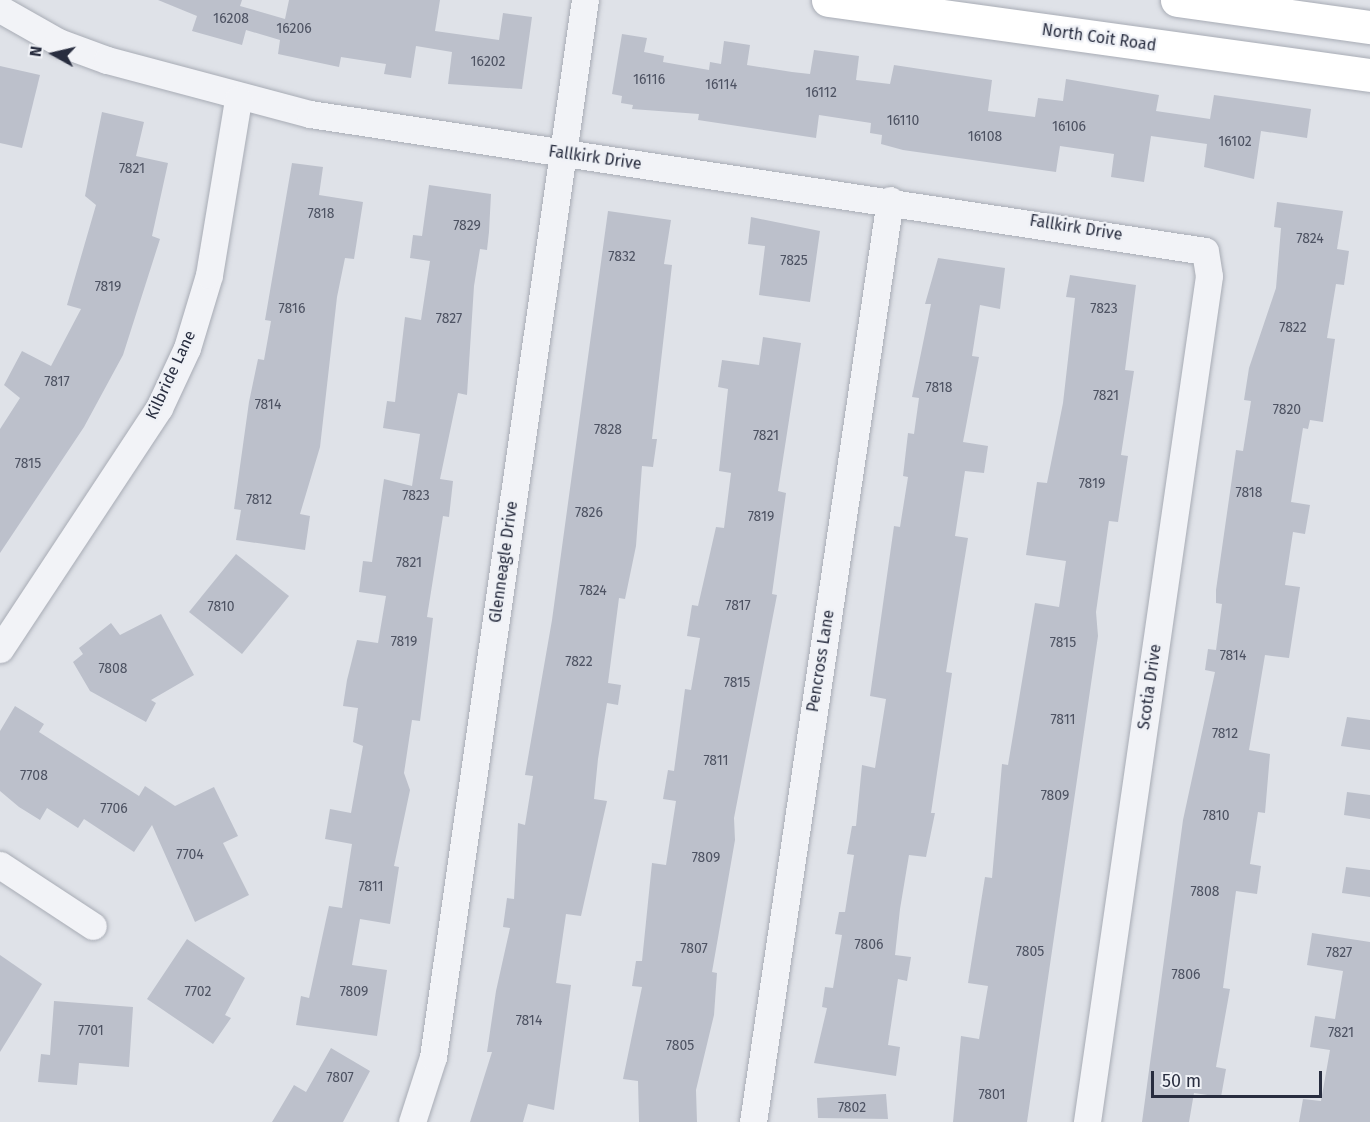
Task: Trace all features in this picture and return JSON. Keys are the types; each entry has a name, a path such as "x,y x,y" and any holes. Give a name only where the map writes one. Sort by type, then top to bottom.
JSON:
{"main road":[{"name":"North Coit Road","path":"828,0 1370,75"},
{"path":"1177,0 1370,27"}],"street":[{"name":"Glenneagle Drive","path":"412,1122 433,1057 585,0"},
{"name":"Fallkirk Drive","path":"0,9 78,50 238,99 563,154 890,200 1205,251"},
{"name":"Kilbride Lane","path":"0,649 159,408 187,348 209,275 238,99"},
{"name":"Pencross Lane","path":"753,1122 890,200"},
{"name":"Scotia Drive","path":"1087,1122 1209,276 1205,251"},
{"path":"0,865 93,927"}],"building":[{"path":"158,0 242,0 240,6 285,19 289,0 440,0 435,31 499,40 503,13 532,17 522,89 448,84 452,52 416,46 411,78 384,74 386,64 341,57 339,67 278,54 280,40 246,30 242,45 192,31 197,16"},
{"path":"622,34 647,38 644,52 664,56 663,62 709,70 710,62 721,64 724,41 750,45 747,65 792,72 810,74 814,50 859,56 856,80 890,84 894,65 992,80 988,111 1035,117 1038,98 1063,101 1066,79 1159,95 1156,111 1210,119 1214,95 1311,109 1307,138 1261,131 1254,179 1204,167 1207,144 1151,136 1144,182 1111,177 1114,154 1060,146 1056,172 903,150 881,144 882,135 870,133 871,123 819,115 816,138 698,120 699,114 632,109 633,105 621,103 622,96 612,94"},
{"path":"0,66 40,75 22,148 0,143"},
{"path":"102,112 144,122 136,156 168,163 152,236 160,239 123,355 84,427 0,553 0,429 20,398 4,385 22,351 51,366 81,309 67,305 96,205 85,196"},
{"path":"292,163 323,167 319,195 363,202 354,259 345,258 337,297 320,447 300,514 310,516 305,550 236,540 241,510 234,509 249,402 258,359 264,360 271,321 265,320"},
{"path":"429,185 491,194 489,232 487,250 480,249 474,286 467,395 458,393 440,479 453,481 449,517 443,516 427,617 433,618 420,721 412,720 404,773 410,790 394,866 399,867 390,924 360,919 352,965 387,970 377,1036 296,1025 301,996 309,998 329,906 342,908 352,844 325,839 330,809 351,813 363,746 353,742 358,708 343,706 347,680 357,640 378,643 386,596 359,592 363,561 372,562 384,479 412,486 420,434 383,428 387,401 395,402 405,317 421,320 430,261 410,258 413,235 422,236"},
{"path":"1277,202 1343,211 1337,249 1349,251 1344,285 1336,284 1327,338 1335,339 1323,422 1310,420 1308,429 1303,428 1291,502 1310,505 1305,534 1293,532 1285,585 1300,587 1289,658 1265,655 1249,750 1270,754 1265,813 1258,812 1250,864 1261,866 1257,894 1236,891 1223,988 1230,989 1216,1067 1226,1069 1221,1097 1194,1093 1189,1122 1142,1122 1183,820 1215,672 1205,670 1208,649 1216,650 1222,604 1216,603 1216,590 1236,450 1243,451 1251,401 1244,400 1249,368 1276,288 1281,228 1274,227"},
{"path":"608,211 671,220 664,264 672,265 652,439 657,439 653,467 642,466 636,546 625,599 619,598 608,683 621,685 618,705 607,703 598,759 594,799 607,801 581,916 566,914 556,983 571,985 554,1110 528,1104 523,1122 470,1122 492,1052 487,1052 496,991 510,928 503,927 507,898 514,899 518,823 525,825 533,776 525,775 552,620"},
{"path":"751,217 820,231 810,302 759,295 765,246 748,244"},
{"path":"938,258 1005,268 1000,309 980,305 972,356 979,357 963,442 988,446 984,473 965,471 955,536 968,538 946,672 952,673 931,813 935,813 926,857 909,855 900,909 895,955 911,957 907,981 898,979 888,1045 900,1047 896,1076 814,1063 827,1008 822,1007 825,987 833,988 842,935 835,934 839,912 845,912 854,855 847,854 852,826 856,826 862,765 875,768 886,699 870,696 894,526 900,527 908,477 903,476 908,433 914,434 919,398 912,397 931,304 925,304"},
{"path":"1070,275 1136,285 1125,370 1134,371 1121,455 1128,456 1118,522 1109,521 1096,612 1098,636 1027,1122 953,1122 961,1036 979,1039 988,986 968,983 985,877 992,878 1002,764 1008,765 1035,603 1059,607 1066,561 1026,555 1037,482 1047,483 1063,403 1075,298 1066,297"},
{"path":"763,337 801,343 778,491 786,493 772,594 777,595 734,818 735,840 712,972 717,973 714,1015 696,1090 697,1122 639,1122 638,1081 623,1079 642,987 632,986 636,961 642,961 652,863 666,865 676,801 663,799 668,770 674,771 685,689 691,690 700,638 687,636 692,605 698,606 716,527 724,528 731,473 719,471 728,389 718,387 722,360 759,365"},
{"path":"236,554 289,596 242,654 189,612"},
{"path":"161,614 194,675 151,700 156,703 146,722 90,691 73,662 83,654 79,648 111,623 120,635"},
{"path":"15,706 44,724 39,732 139,796 145,786 175,806 214,787 238,836 223,843 249,895 195,922 152,825 134,852 84,819 78,828 47,808 40,820 19,807 0,791 0,731"},
{"path":"1347,717 1370,720 1370,750 1341,746"},
{"path":"1347,792 1370,795 1370,819 1344,815"},
{"path":"1346,867 1370,870 1370,897 1342,893"},
{"path":"1312,933 1370,942 1370,1122 1299,1122 1303,1099 1321,1101 1330,1050 1310,1047 1315,1016 1335,1019 1343,971 1307,965"},
{"path":"187,939 245,978 225,1015 231,1018 213,1044 147,999"},
{"path":"0,955 42,984 0,1052"},
{"path":"54,1001 133,1007 129,1067 79,1063 77,1085 38,1082 41,1054 50,1055"},
{"path":"331,1048 370,1071 343,1122 272,1122 294,1085 306,1092"},
{"path":"886,1094 888,1119 818,1118 817,1098"}]}
